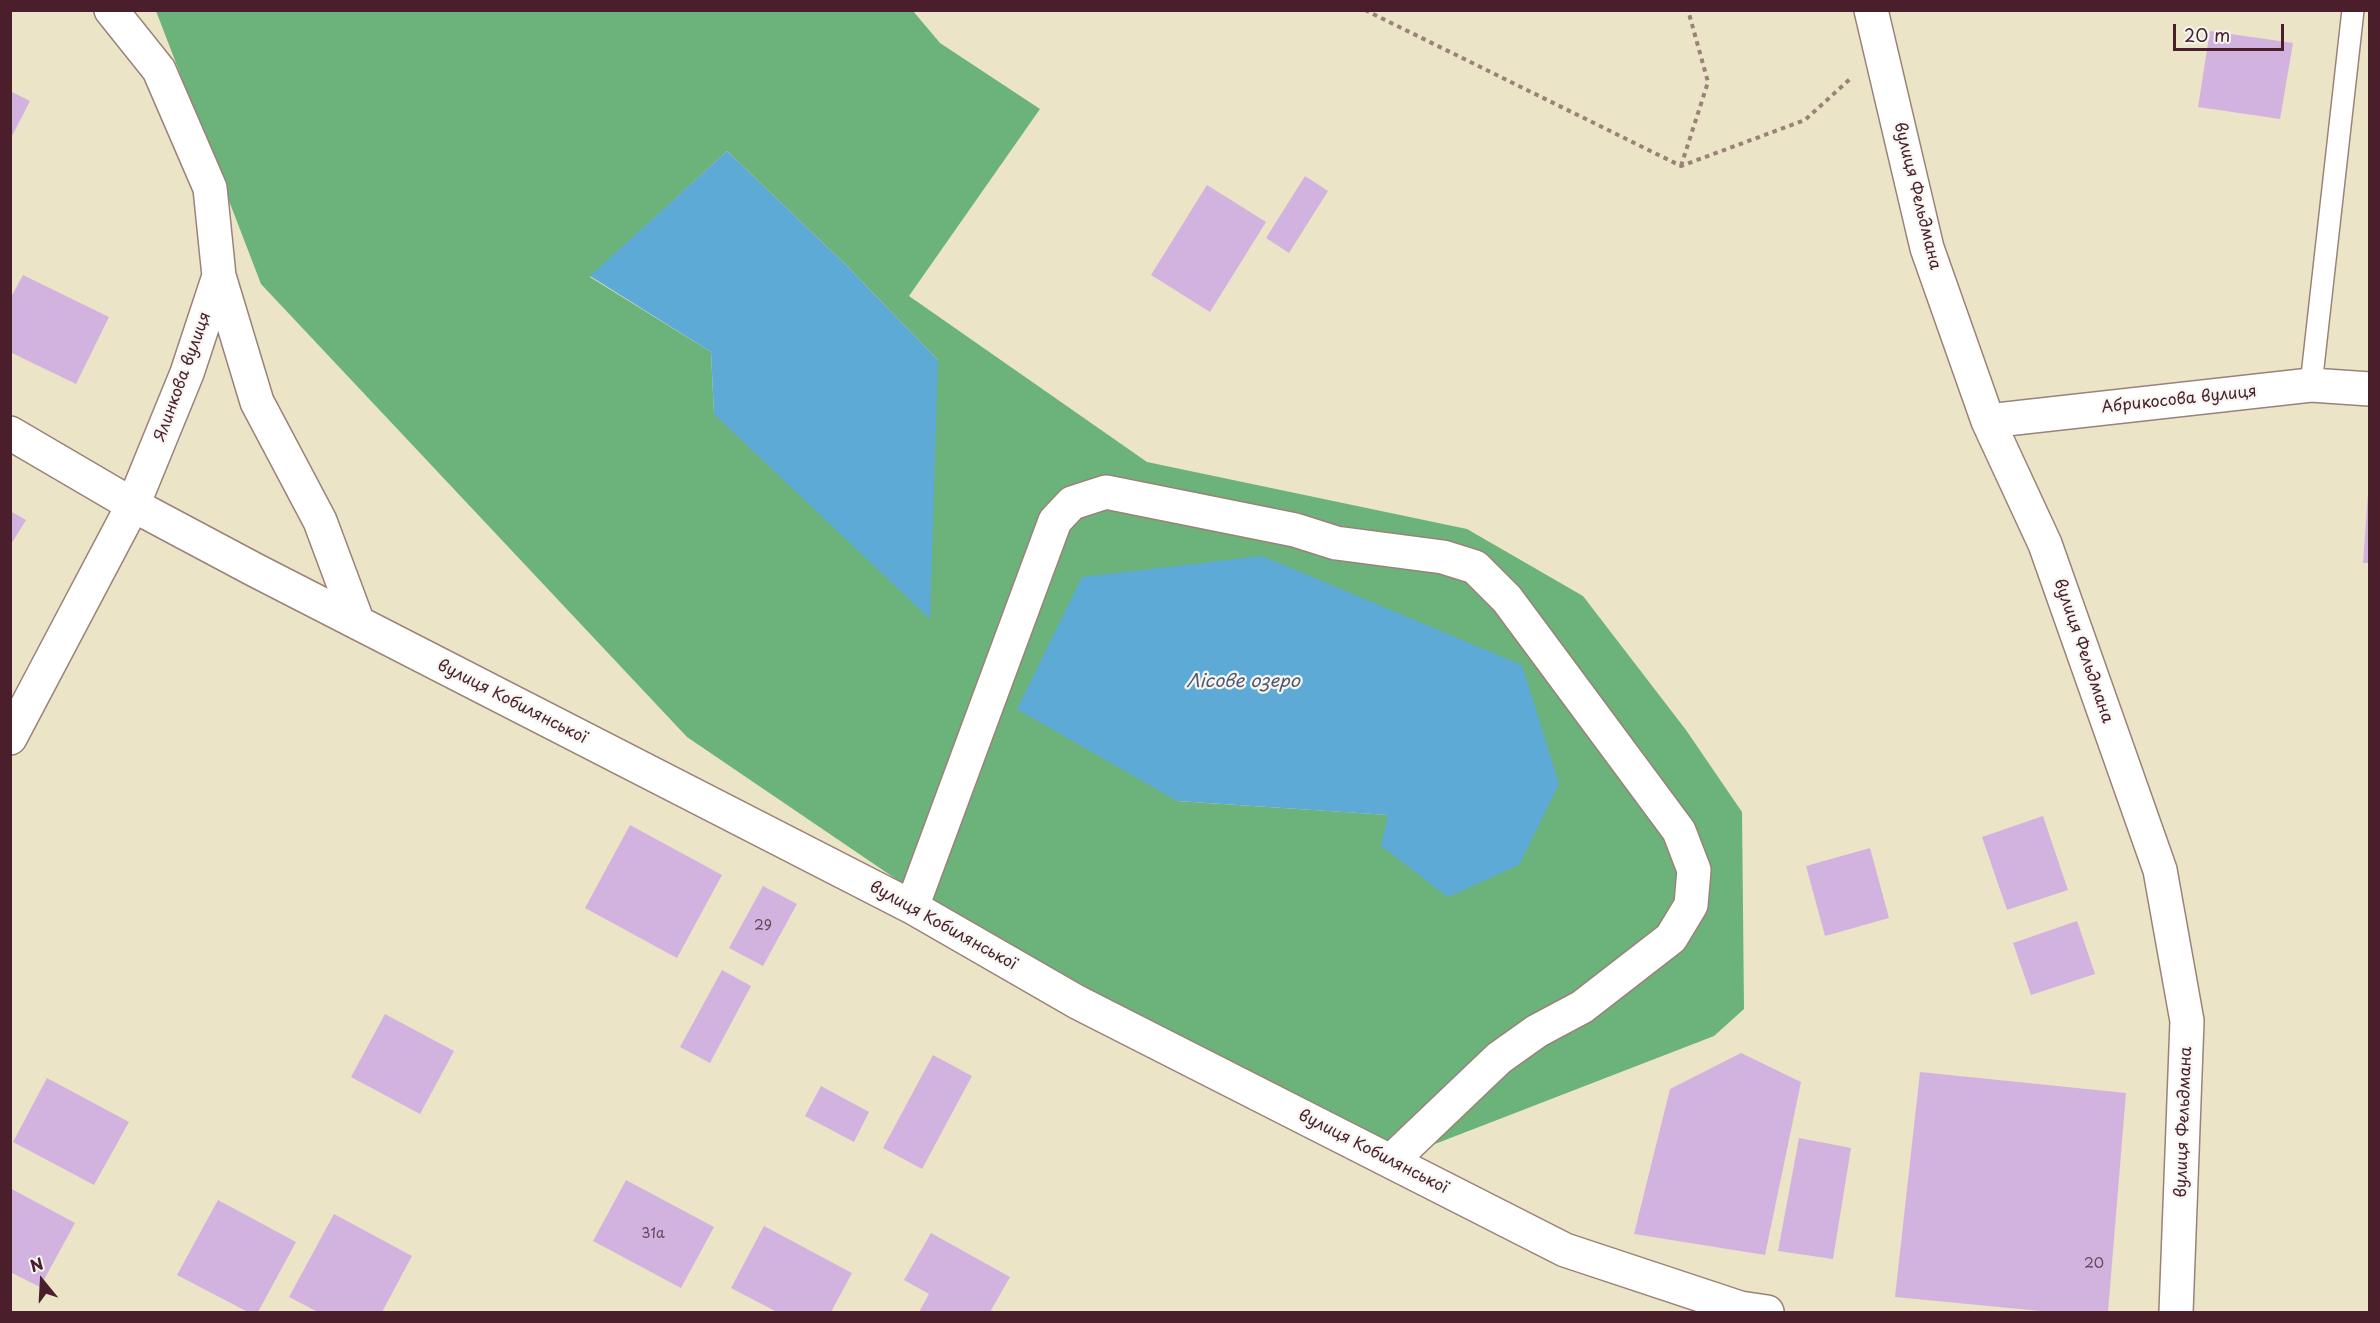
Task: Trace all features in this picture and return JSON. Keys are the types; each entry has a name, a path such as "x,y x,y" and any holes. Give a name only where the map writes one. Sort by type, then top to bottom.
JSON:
{"street":[{"name":"Ялинкова вулиця","path":"10,738 133,505 187,372 219,276 210,188 159,70 111,10"},
{"name":"вулиця Фельдмана","path":"1871,10 1927,248 1988,421 2045,544 2160,870 2187,1021 2176,1312"},
{"path":"219,276 256,402 320,521 358,623"},
{"name":"Абрикосова вулиця","path":"1988,421 2311,385 2370,389"},
{"name":"вулиця Кобилянської","path":"10,433 133,505 912,907 1077,1002 1565,1250 1740,1308 1767,1312"},
{"path":"912,907 1055,521 1072,503 1106,492 1295,530 1336,543 1443,557 1475,567 1508,599 1679,831 1694,870 1691,905 1671,938 1582,1007 1537,1031 1499,1058 1390,1161"}],"lane":[{"path":"2311,385 2353,10"}],"path":[{"path":"1365,10 1681,166 1805,120 1855,75"},
{"path":"1681,166 1708,82 1688,10"}],"green space":[{"path":"156,11 913,11 940,43 1040,109 909,296 1147,462 1467,529 1583,596 1686,730 1742,812 1744,1009 1714,1036 1391,1161 1077,1002 687,737 261,284","holes":["727,151 845,264 938,360 714,414 711,352 590,277","1082,577 1519,865 1389,815 1177,801"]}],"water":[{"path":"727,151 845,264 938,360 930,619 714,414 711,352 590,276"},
{"name":"Лісове озеро","path":"1262,556 1522,665 1559,784 1519,865 1448,897 1381,846 1388,815 1177,801 1017,709 1082,577"}],"building":[{"path":"2210,31 2293,43 2280,119 2198,107"},
{"path":"10,91 30,101 10,140"},
{"path":"1305,176 1328,191 1289,253 1266,238"},
{"path":"1207,185 1266,222 1210,312 1151,275"},
{"path":"23,275 109,317 76,384 10,352 10,299"},
{"path":"2368,493 2370,493 2370,563 2363,563"},
{"path":"10,511 26,520 10,546"},
{"path":"2043,816 2068,890 2007,910 1982,837"},
{"path":"630,825 722,875 677,958 585,908"},
{"path":"1870,848 1889,918 1825,936 1806,866"},
{"path":"763,886 797,904 763,966 729,948"},
{"path":"2077,921 2095,974 2031,995 2013,943"},
{"path":"722,970 751,986 710,1063 680,1047"},
{"path":"385,1014 454,1051 420,1114 351,1077"},
{"path":"1741,1053 1801,1082 1765,1255 1634,1234 1670,1089"},
{"path":"933,1055 972,1076 922,1169 883,1148"},
{"path":"1920,1072 2126,1093 2108,1312 2051,1312 1895,1297"},
{"path":"47,1078 129,1122 94,1185 13,1142"},
{"path":"821,1086 869,1112 854,1142 805,1116"},
{"path":"1799,1138 1851,1148 1833,1259 1778,1251"},
{"path":"626,1180 714,1227 681,1288 593,1241"},
{"path":"10,1188 75,1223 40,1287 10,1272"},
{"path":"218,1200 296,1242 258,1312 248,1312 177,1275"},
{"path":"334,1214 412,1256 382,1312 318,1312 289,1297"},
{"path":"764,1226 852,1273 831,1312 777,1312 731,1288"},
{"path":"931,1233 1010,1277 990,1312 919,1312 929,1294 904,1280"}]}
